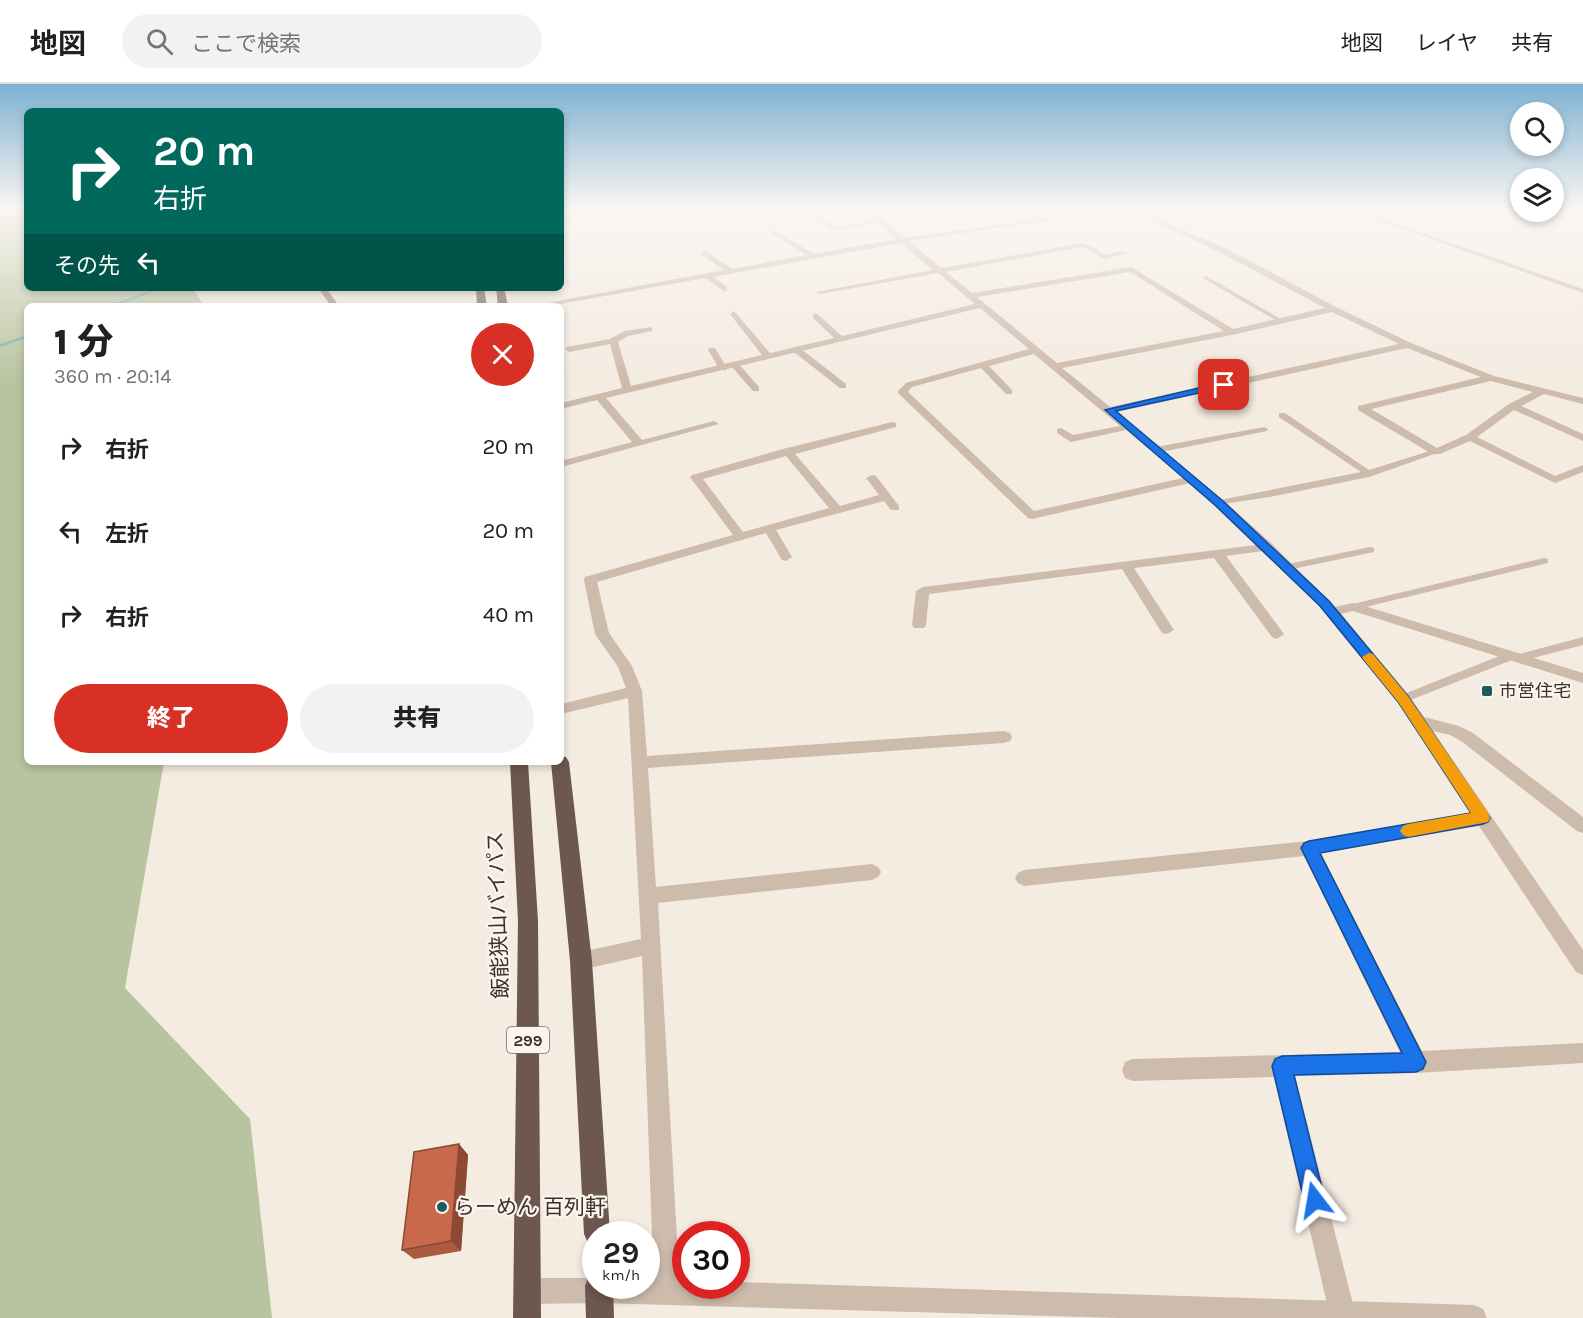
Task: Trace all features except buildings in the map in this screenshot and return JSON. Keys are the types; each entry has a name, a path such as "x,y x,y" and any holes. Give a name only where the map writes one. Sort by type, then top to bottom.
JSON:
{"highway":[{"name":"飯能狭山バイパス","path":"519,765 528,921 527,1318"},
{"path":"560,765 581,962 596,1221"},
{"path":"600,1299 600,1318"}],"street":[{"path":"724,267 730,271"},
{"path":"562,303 754,267"},
{"path":"937,267 1220,503 1268,547 1332,612 1403,699 1583,966"},
{"path":"820,292 954,267"},
{"path":"1253,267 1333,309 1408,345 1491,378 1583,402"},
{"path":"971,296 1131,269 1232,332"},
{"path":"706,275 724,289"},
{"path":"564,405 982,305"},
{"path":"1057,366 1232,332 1333,309"},
{"path":"734,314 768,357"},
{"path":"816,316 840,339"},
{"path":"570,349 613,341 625,334 650,329"},
{"path":"613,341 628,391"},
{"path":"1109,410 1408,345"},
{"path":"1034,347 909,385 902,392 1032,515 1190,480"},
{"path":"900,380 1034,347"},
{"path":"982,364 1009,392"},
{"path":"1491,378 1362,408 1436,452 1470,437 1513,406 1542,391"},
{"path":"600,397 623,427 640,444"},
{"path":"1513,406 1583,438"},
{"path":"564,463 714,424"},
{"path":"740,536 696,477 892,425"},
{"path":"1061,431 1071,439 1128,427"},
{"path":"1470,437 1555,480 1583,468"},
{"path":"787,451 837,510"},
{"path":"872,478 895,508"},
{"path":"668,1292 651,945 635,691 625,666 602,634 591,580 740,536 886,497"},
{"path":"769,528 786,557"},
{"path":"919,625 924,591 1268,547"},
{"path":"1217,554 1277,634"},
{"path":"1126,565 1167,630"},
{"path":"1332,612 1353,607 1583,678"},
{"path":"564,708 635,691"},
{"path":"1419,722 1454,730 1467,737 1583,826"},
{"path":"640,763 1004,736"},
{"path":"1024,878 1309,848 1483,818"},
{"path":"1309,848 1416,1062"},
{"path":"648,896 872,872"},
{"path":"581,962 651,945"},
{"path":"1133,1070 1416,1062 1583,1053"},
{"path":"1282,1066 1342,1312"},
{"path":"528,1291 582,1289"},
{"path":"660,1292 1474,1318"}],"lane":[{"path":"1514,267 1583,291"},
{"path":"1206,278 1279,320"},
{"path":"712,350 723,368"},
{"path":"797,350 843,386"},
{"path":"735,365 756,389"},
{"path":"1282,415 1368,474"},
{"path":"1156,450 1264,429"},
{"path":"1220,503 1326,484 1368,474 1436,452"},
{"path":"1288,567 1370,550"},
{"path":"1353,607 1544,561"},
{"path":"1403,699 1514,657 1583,641"}],"green space":[{"path":"0,267 24,267 24,291 195,291 202,303 24,303 24,765 163,765 125,988 250,1119 272,1318 0,1318"}],"waterway":[{"path":"119,303 153,291"},
{"path":"0,346 24,337"}],"slow traffic":[{"path":"1369,657 1403,699 1483,818 1408,831"}],"place":[{"name":"市営住宅","path":"1487,691"},
{"name":"らーめん 百列軒","path":"442,1207"}],"route":[{"path":"1224,385 1109,410 1220,503 1324,603 1403,699 1483,818 1309,848 1416,1062 1282,1066 1315,1200"}]}
